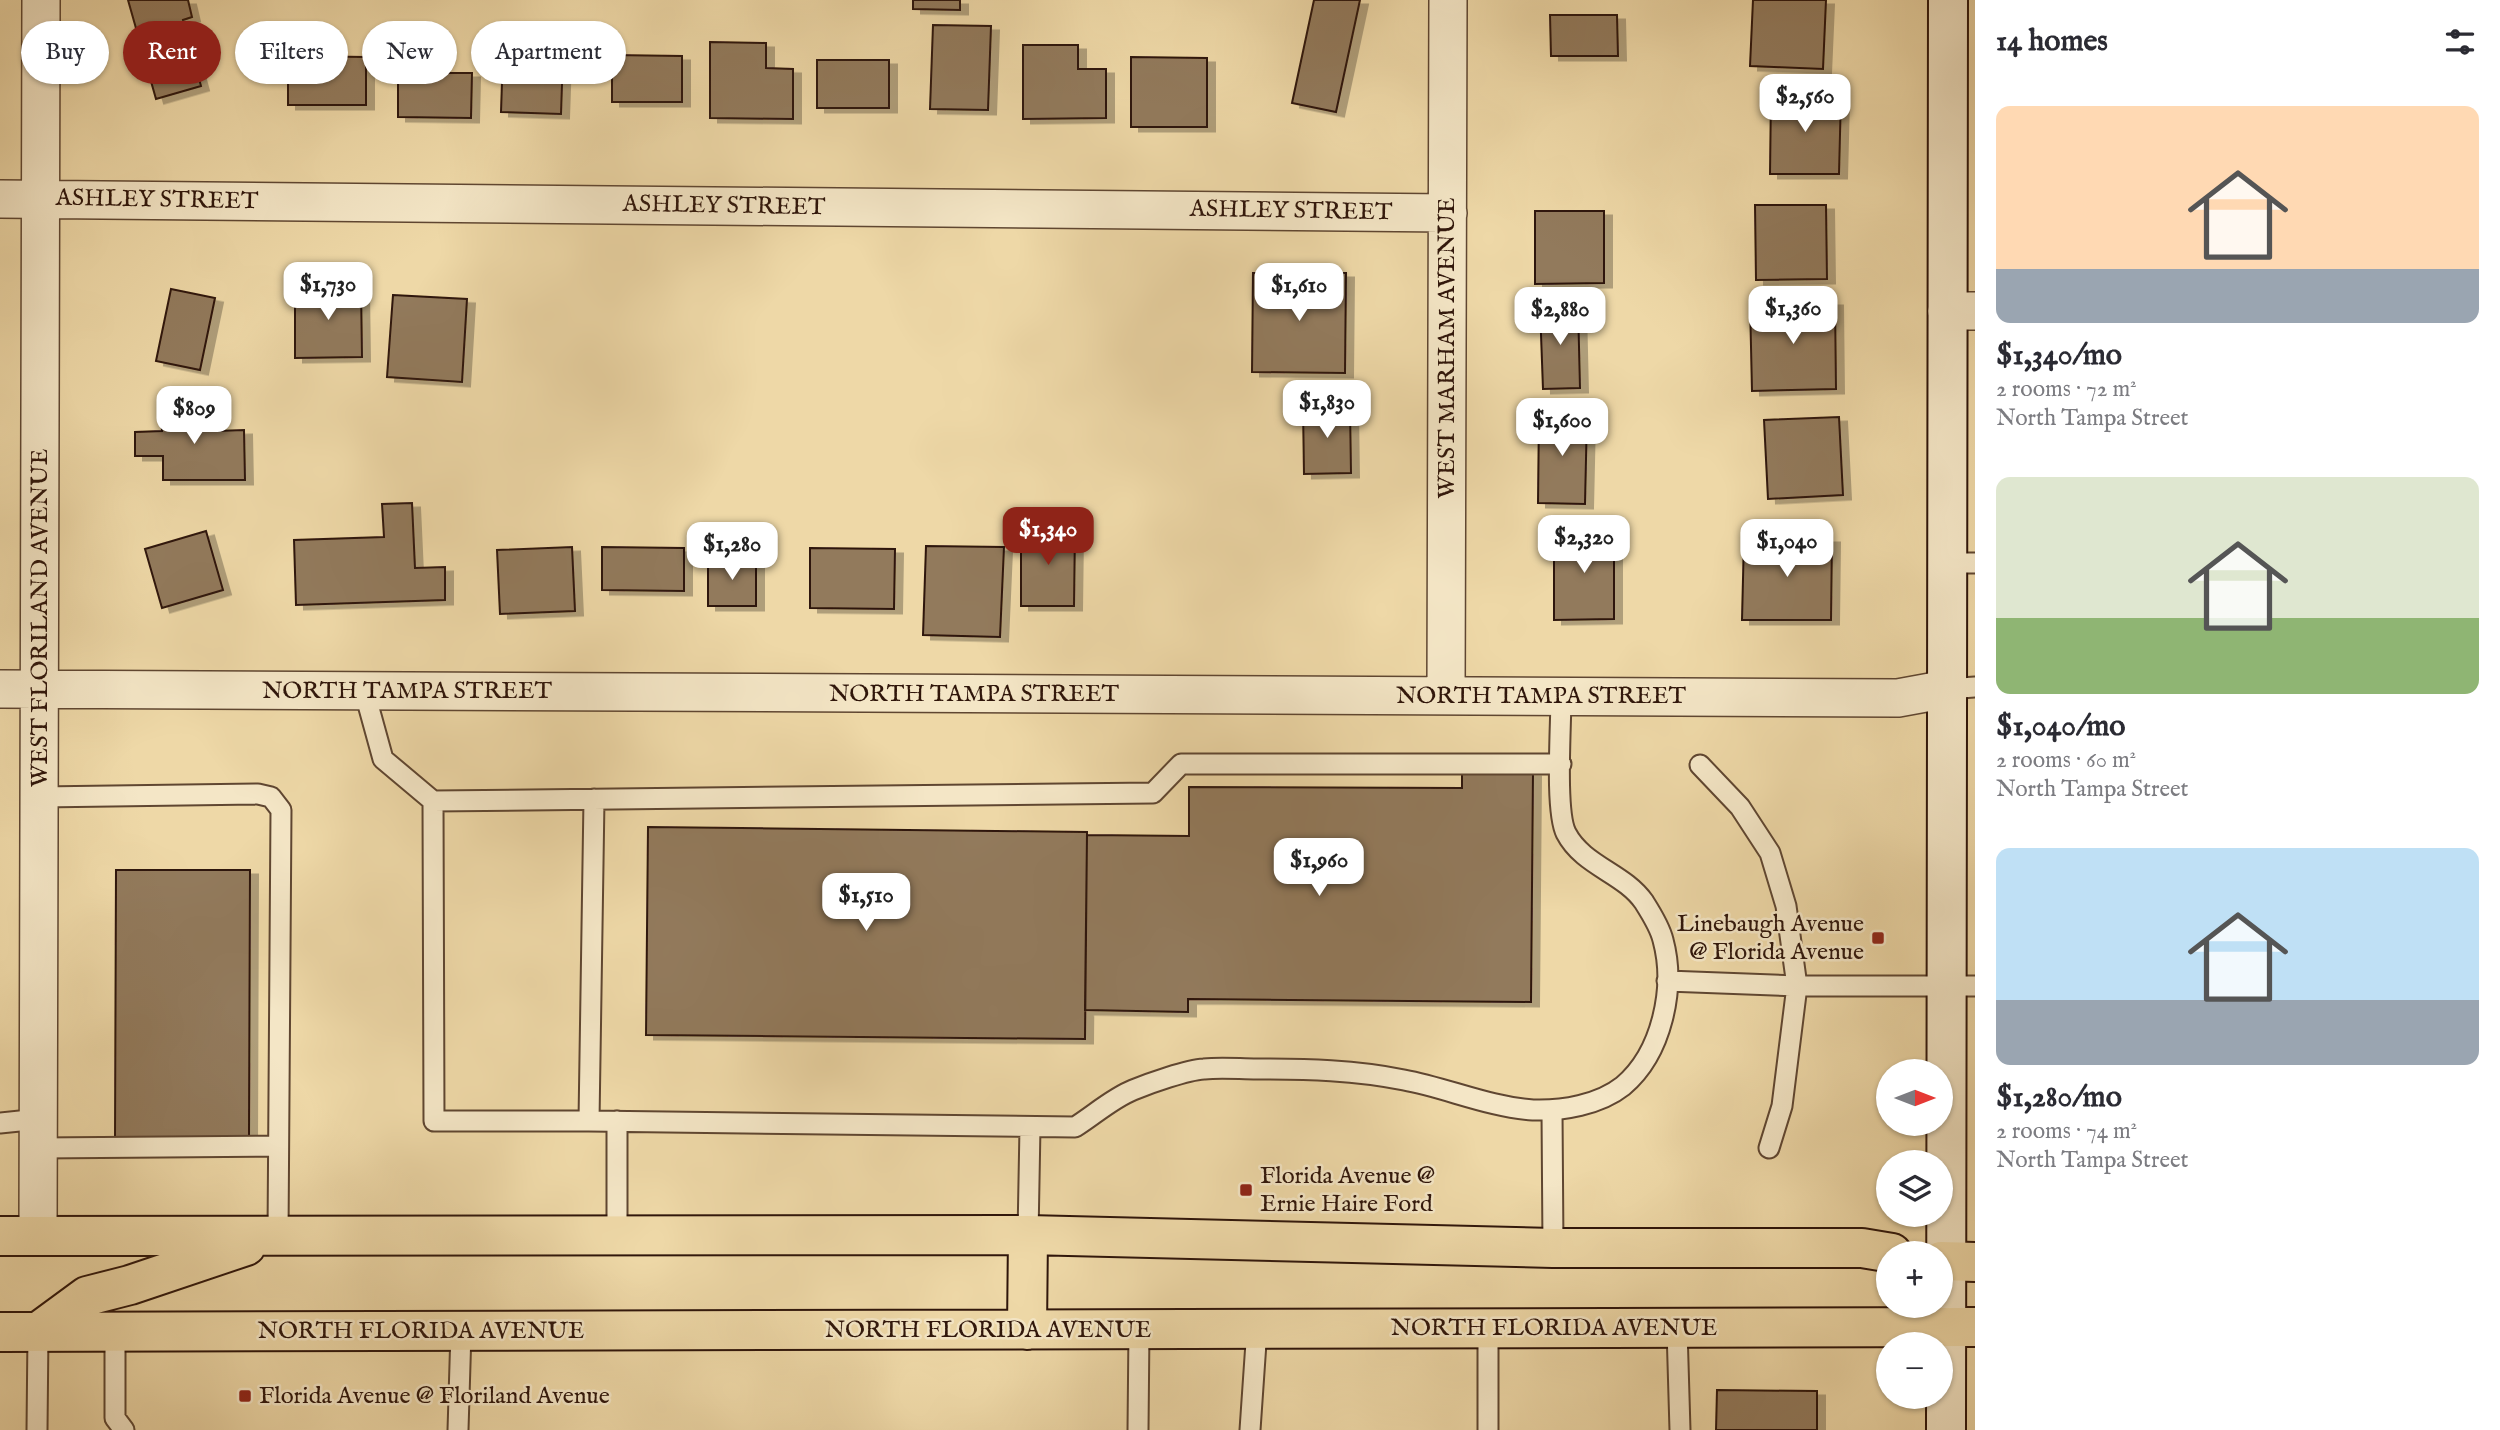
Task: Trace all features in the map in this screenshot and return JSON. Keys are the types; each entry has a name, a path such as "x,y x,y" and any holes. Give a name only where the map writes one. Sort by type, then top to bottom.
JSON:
{"main road":[{"path":"38,1332 87,1296 130,1285 278,1235"},
{"path":"1027,1330 1028,1235"},
{"path":"0,1236 1028,1235 1553,1248 1862,1248 1876,1250"},
{"path":"0,1261 38,1236"},
{"name":"NORTH FLORIDA AVENUE","path":"0,1332 1961,1327"}],"street":[{"name":"WEST FLORILAND AVENUE","path":"38,1236 41,0"},
{"name":"WEST MARHAM AVENUE","path":"1446,696 1448,0"},
{"path":"1946,1430 1961,1327 1954,1262 1961,986 1961,310 1948,0"},
{"name":"ASHLEY STREET","path":"0,199 1448,213"},
{"name":"NORTH TAMPA STREET","path":"0,689 1898,698 1961,688"}],"lane":[{"path":"364,690 383,759 433,801 1153,793 1181,764 1561,764"},
{"path":"433,801 435,1121 1075,1126 1132,1090 1203,1069 1328,1069 1404,1080 1522,1109 1552,1111 1602,1098 1622,1087 1634,1075 1654,1043 1661,1023 1667,981 1663,937 1644,903 1632,888 1608,874 1576,849 1566,833 1561,818 1561,696"},
{"path":"1700,765 1740,807 1770,853 1786,906 1797,986 1782,1106 1769,1148"},
{"path":"40,797 258,794 271,797 281,810 278,1235"},
{"path":"589,1121 594,799"},
{"path":"1667,981 1797,986 1961,986"},
{"path":"1552,1111 1553,1248"},
{"path":"617,1121 617,1235"},
{"path":"0,1123 39,1134 278,1146"},
{"path":"1028,1235 1030,1126"},
{"path":"1250,1430 1257,1328"},
{"path":"1488,1328 1488,1430"},
{"path":"1138,1430 1139,1329"},
{"path":"1677,1329 1681,1430"},
{"path":"458,1430 461,1331"},
{"path":"37,1430 38,1332"},
{"path":"115,1332 115,1418 124,1430"}],"building":[{"path":"128,0 188,0 192,17 183,21 134,21"},
{"path":"913,0 960,0 960,10 913,9"},
{"path":"1314,0 1360,0 1336,112 1292,103"},
{"path":"1753,0 1826,0 1823,69 1750,66"},
{"path":"1550,15 1617,15 1618,56 1551,56"},
{"path":"933,25 991,26 988,110 930,109"},
{"path":"710,42 766,43 766,68 793,69 793,119 710,118"},
{"path":"1023,45 1078,45 1078,69 1106,69 1106,118 1023,119"},
{"path":"626,55 682,56 682,102 612,102 612,84 626,84"},
{"path":"348,57 362,57 362,84 366,84 366,105 288,105 288,84 348,84"},
{"path":"1131,57 1207,58 1207,127 1131,127"},
{"path":"817,60 889,60 889,108 817,108"},
{"path":"457,73 471,73 471,118 398,117 398,84 457,84"},
{"path":"152,84 200,84 201,86 156,99"},
{"path":"502,84 562,84 561,114 501,112"},
{"path":"1771,94 1841,95 1839,174 1770,174"},
{"path":"1755,205 1826,205 1827,279 1756,280"},
{"path":"1535,211 1604,211 1604,283 1535,284"},
{"path":"1253,273 1346,273 1345,373 1252,372"},
{"path":"295,286 361,286 362,357 295,358"},
{"path":"171,289 215,298 200,370 156,361"},
{"path":"393,295 467,299 462,382 387,377"},
{"path":"1835,301 1836,389 1752,391 1750,302"},
{"path":"1578,305 1580,388 1543,389 1540,307"},
{"path":"161,406 217,406 217,431 244,430 245,480 163,480 163,456 135,456 135,432 162,431"},
{"path":"1303,407 1350,407 1351,473 1304,474"},
{"path":"1539,413 1587,414 1585,504 1538,503"},
{"path":"1839,417 1843,495 1768,499 1764,420"},
{"path":"412,503 415,568 445,567 445,600 296,605 294,540 384,537 382,504"},
{"path":"1021,528 1075,529 1074,606 1021,606"},
{"path":"1554,530 1614,530 1614,619 1554,620"},
{"path":"206,531 223,590 162,608 145,549"},
{"path":"1744,538 1832,538 1831,620 1742,620"},
{"path":"926,546 1004,547 1000,637 923,635"},
{"path":"572,547 575,611 500,614 497,550"},
{"path":"602,547 684,548 684,591 602,590"},
{"path":"810,548 895,549 894,609 810,608"},
{"path":"708,558 756,559 756,606 708,606"},
{"path":"1462,771 1533,772 1531,1002 1188,999 1188,1012 1085,1010 1087,835 1189,836 1189,787 1462,788"},
{"path":"648,827 1087,832 1085,1039 646,1035"},
{"path":"116,870 250,870 249,1140 115,1139"},
{"path":"1717,1390 1817,1391 1817,1430 1716,1430"}],"place":[{"name":"Linebaugh Avenue @ Florida Avenue","path":"1878,938"},
{"name":"Florida Avenue @ Ernie Haire Ford","path":"1246,1190"},
{"name":"Florida Avenue @ Floriland Avenue","path":"245,1396"}]}
